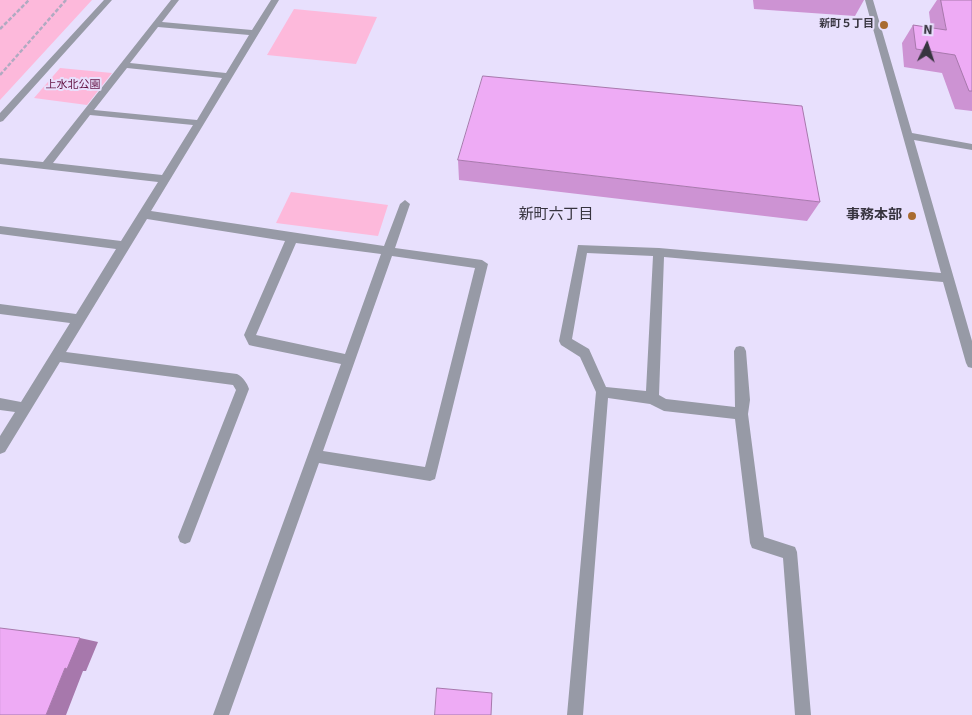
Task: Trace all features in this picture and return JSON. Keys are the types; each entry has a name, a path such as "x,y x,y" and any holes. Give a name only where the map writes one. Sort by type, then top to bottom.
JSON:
{"street":[{"path":"0,119 108,0"},
{"path":"45,166 175,0"},
{"path":"0,448 275,0"},
{"path":"868,0 972,363"},
{"path":"156,24 255,33"},
{"path":"124,65 229,76"},
{"path":"88,112 200,123"},
{"path":"906,135 972,147"},
{"path":"0,161 165,179"},
{"path":"221,715 316,456 348,360 405,204"},
{"path":"143,214 292,238 482,264 430,474 316,456"},
{"path":"0,230 123,246"},
{"path":"292,238 250,335 253,341 348,360"},
{"path":"576,715 602,392 585,353 565,341 582,248 659,252 947,278"},
{"path":"652,398 659,252"},
{"path":"0,309 79,319"},
{"path":"740,351 743,400 741,414 757,543 790,552 803,715"},
{"path":"56,356 237,380 243,389 185,537"},
{"path":"602,392 652,398 664,405 741,414"},
{"path":"0,404 25,408"}],"path":[{"path":"0,29 29,0"},
{"path":"0,75 66,0"}],"green space":[{"path":"0,0 92,0 0,100"},
{"path":"294,9 377,17 356,64 267,55"},
{"name":"上水北公園","path":"60,68 112,73 87,105 34,98"},
{"path":"291,192 388,205 378,236 276,223"}],"building":[{"path":"941,0 972,0 972,91 969,91 955,55 916,49 913,25 946,30"},
{"path":"483,76 802,106 820,202 458,160"},
{"path":"0,628 80,638 67,669 65,668 46,715 0,715"},
{"path":"437,688 492,693 491,715 435,715"}],"place":[{"name":"新町５丁目","path":"884,25"},
{"name":"事務本部","path":"912,216"}],"district":[{"name":"新町六丁目","path":"556,216"}]}
